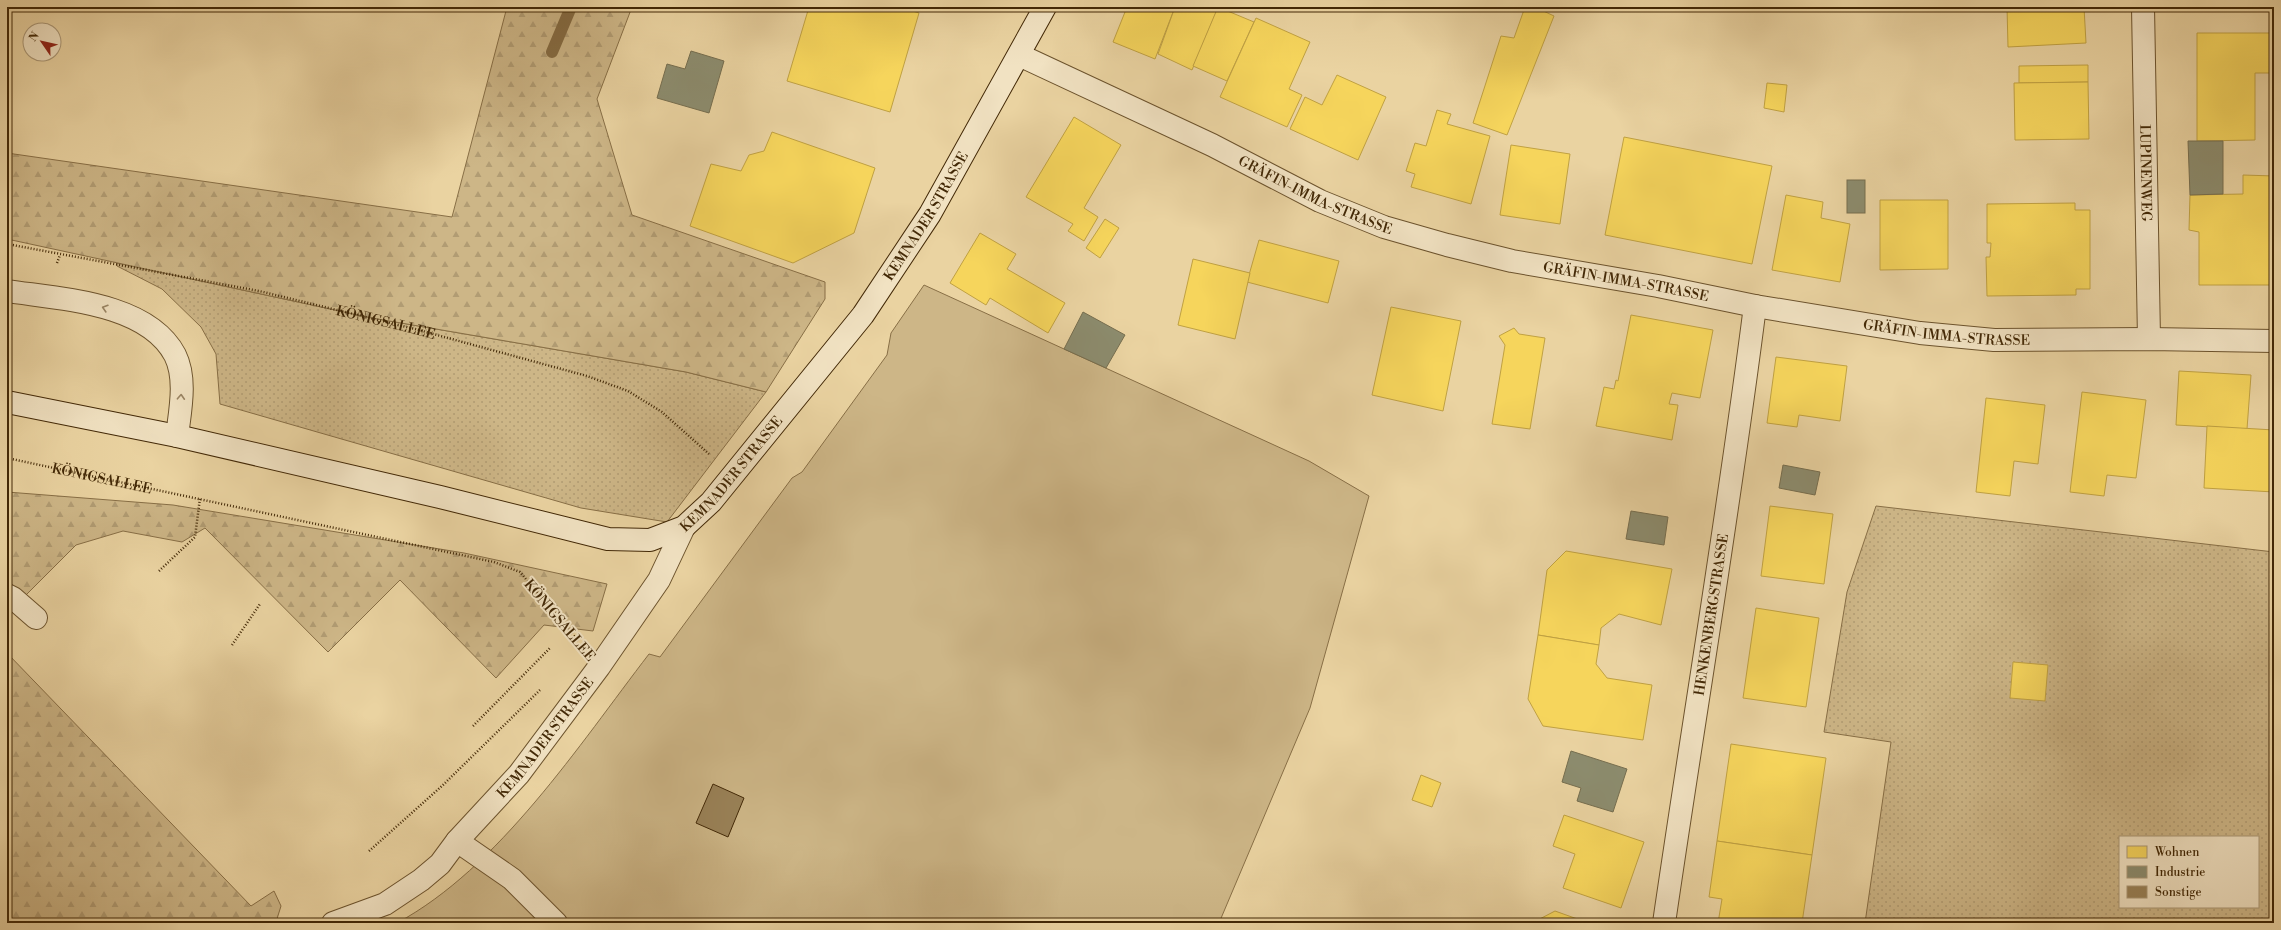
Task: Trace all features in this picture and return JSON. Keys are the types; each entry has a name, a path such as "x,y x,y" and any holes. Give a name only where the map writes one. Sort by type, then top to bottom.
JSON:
{"street":[{"name":"KEMNADER STRASSE","path":"333,923 385,904 440,864 456,841 519,774 599,667 659,580 684,527 711,502 734,476 863,314 930,214 1045,7"},
{"name":"LUPINENWEG","path":"2143,7 2149,339"},
{"name":"GRÄFIN-IMMA-STRASSE","path":"1019,55 1212,145 1320,200 1384,227 1447,245 1512,261 1658,286 1755,306 1920,333 1994,340 2149,339 2274,341"},
{"path":"7,291 94,305 134,317 157,332 175,355 182,382 177,436"},
{"name":"HENKENBERGSTRASSE","path":"1664,923 1699,682 1726,519 1755,306"},
{"path":"7,402 177,436 440,497 608,539 650,540 684,527"},
{"path":"7,595 13,598 36,618"},
{"path":"456,841 512,879 556,923"}],"path":[{"name":"KÖNIGSALLEE","path":"7,244 259,291 415,329 587,376 628,391 662,412 734,476"},
{"path":"57,263 60,255"},
{"name":"KÖNIGSALLEE","path":"7,458 494,562 520,572 599,667"},
{"path":"159,571 195,536 200,498"},
{"path":"232,645 260,604"},
{"path":"473,726 550,648"},
{"path":"369,851 443,785 544,686"}],"green space":[{"path":"507,7 632,7 597,99 632,215 825,282 825,299 766,392 686,372 372,318 7,239 7,153 452,217"},
{"path":"117,263 372,318 686,372 766,392 667,522 581,508 220,404 216,354 201,327 162,289 117,266"},
{"path":"924,285 1309,461 1369,496 1310,708 1219,923 397,923 434,899 470,871 503,838 565,765 649,654 660,657 792,478 802,472 887,355 891,333"},
{"path":"7,492 173,505 464,553 607,584 593,631 544,625 496,678 400,580 328,652 205,528 182,542 123,531 76,545 7,614"},
{"path":"1876,506 2274,552 2274,923 1865,923 1891,742 1824,732 1847,592"},
{"path":"7,653 251,906 274,891 281,906 276,922 7,923"}],"building: Wohnen":[{"path":"809,7 900,7 919,13 890,112 787,81"},
{"path":"1127,7 1175,7 1155,59 1113,42"},
{"path":"1175,7 1210,7 1217,10 1192,70 1158,54"},
{"path":"1218,7 1254,22 1227,81 1193,66"},
{"path":"1525,7 1535,7 1554,16 1507,135 1473,123 1501,36 1514,38"},
{"path":"2007,7 2084,7 2086,43 2008,47"},
{"path":"1256,18 1310,42 1289,89 1302,95 1287,127 1220,97"},
{"path":"2197,33 2274,33 2274,73 2255,73 2255,140 2197,141"},
{"path":"2088,65 2088,82 2019,83 2019,66"},
{"path":"1337,75 1386,97 1358,160 1290,129 1305,97 1322,105"},
{"path":"2088,82 2089,139 2015,140 2014,83"},
{"path":"1767,83 1787,85 1784,112 1764,108"},
{"path":"1437,110 1451,114 1447,124 1490,136 1471,204 1411,187 1415,174 1406,171 1415,143 1426,146"},
{"path":"1074,117 1121,145 1084,208 1098,217 1084,241 1068,231 1073,224 1026,197"},
{"path":"772,132 875,168 854,233 793,263 690,226 711,164 741,171 749,155 764,151"},
{"path":"1624,137 1772,166 1752,264 1605,235"},
{"path":"1511,145 1570,154 1560,224 1500,215"},
{"path":"2243,175 2274,176 2274,213 2270,213 2270,248 2274,248 2274,285 2199,285 2199,232 2189,230 2190,195 2243,194"},
{"path":"1786,195 1823,202 1821,218 1850,224 1840,282 1772,270"},
{"path":"1880,200 1948,200 1948,269 1880,270"},
{"path":"2075,203 2075,210 2090,210 2090,289 2076,289 2076,295 1987,296 1986,257 1990,257 1991,243 1987,243 1987,204"},
{"path":"1105,219 1119,228 1100,258 1086,248"},
{"path":"980,233 1016,254 1007,269 1065,303 1048,333 990,298 986,305 950,283"},
{"path":"1259,240 1339,261 1328,303 1247,282"},
{"path":"1193,259 1250,273 1235,339 1178,325"},
{"path":"1391,307 1461,321 1443,411 1372,395"},
{"path":"1631,315 1713,330 1700,398 1672,393 1669,404 1678,405 1672,440 1596,426 1604,387 1614,389 1616,380 1618,381"},
{"path":"1514,328 1519,334 1545,338 1530,429 1492,424 1505,345 1499,336"},
{"path":"1776,357 1847,366 1840,421 1799,415 1797,427 1767,423"},
{"path":"2179,371 2251,375 2247,429 2176,425"},
{"path":"2082,392 2146,400 2136,478 2107,475 2104,496 2070,492"},
{"path":"1986,398 2045,405 2038,464 2014,461 2010,496 1976,492"},
{"path":"2207,426 2274,430 2274,492 2204,488"},
{"path":"1770,506 1833,514 1824,584 1761,576"},
{"path":"1566,551 1672,569 1661,625 1619,614 1601,628 1599,645 1538,635 1547,570"},
{"path":"1756,608 1819,618 1806,707 1743,698"},
{"path":"1538,635 1599,645 1596,664 1607,678 1652,685 1643,740 1543,726 1528,699"},
{"path":"2013,662 2048,665 2045,701 2010,698"},
{"path":"1731,744 1826,758 1812,855 1717,841"},
{"path":"1421,775 1441,783 1432,807 1412,800"},
{"path":"1564,815 1644,842 1621,908 1563,888 1575,854 1553,846"},
{"path":"1717,841 1812,855 1802,923 1718,923 1722,899 1709,897"},
{"path":"1555,911 1583,921 1582,923 1532,923"}],"building: Industrie":[{"path":"2196,7 2228,7 2228,10 2196,11"},
{"path":"691,51 724,61 709,113 657,98 667,64 685,69"},
{"path":"2188,141 2223,141 2223,194 2190,195"},
{"path":"1847,180 1865,180 1865,213 1847,213"},
{"path":"1083,312 1125,335 1106,368 1064,349"},
{"path":"1783,465 1820,472 1815,495 1779,488"},
{"path":"1631,511 1668,517 1664,545 1626,539"},
{"path":"1571,751 1627,769 1613,812 1577,801 1581,788 1562,782"}],"building: Sonstige":[{"path":"713,784 744,798 728,837 696,823"}],"waterway":[{"path":"552,52 571,7"}]}
